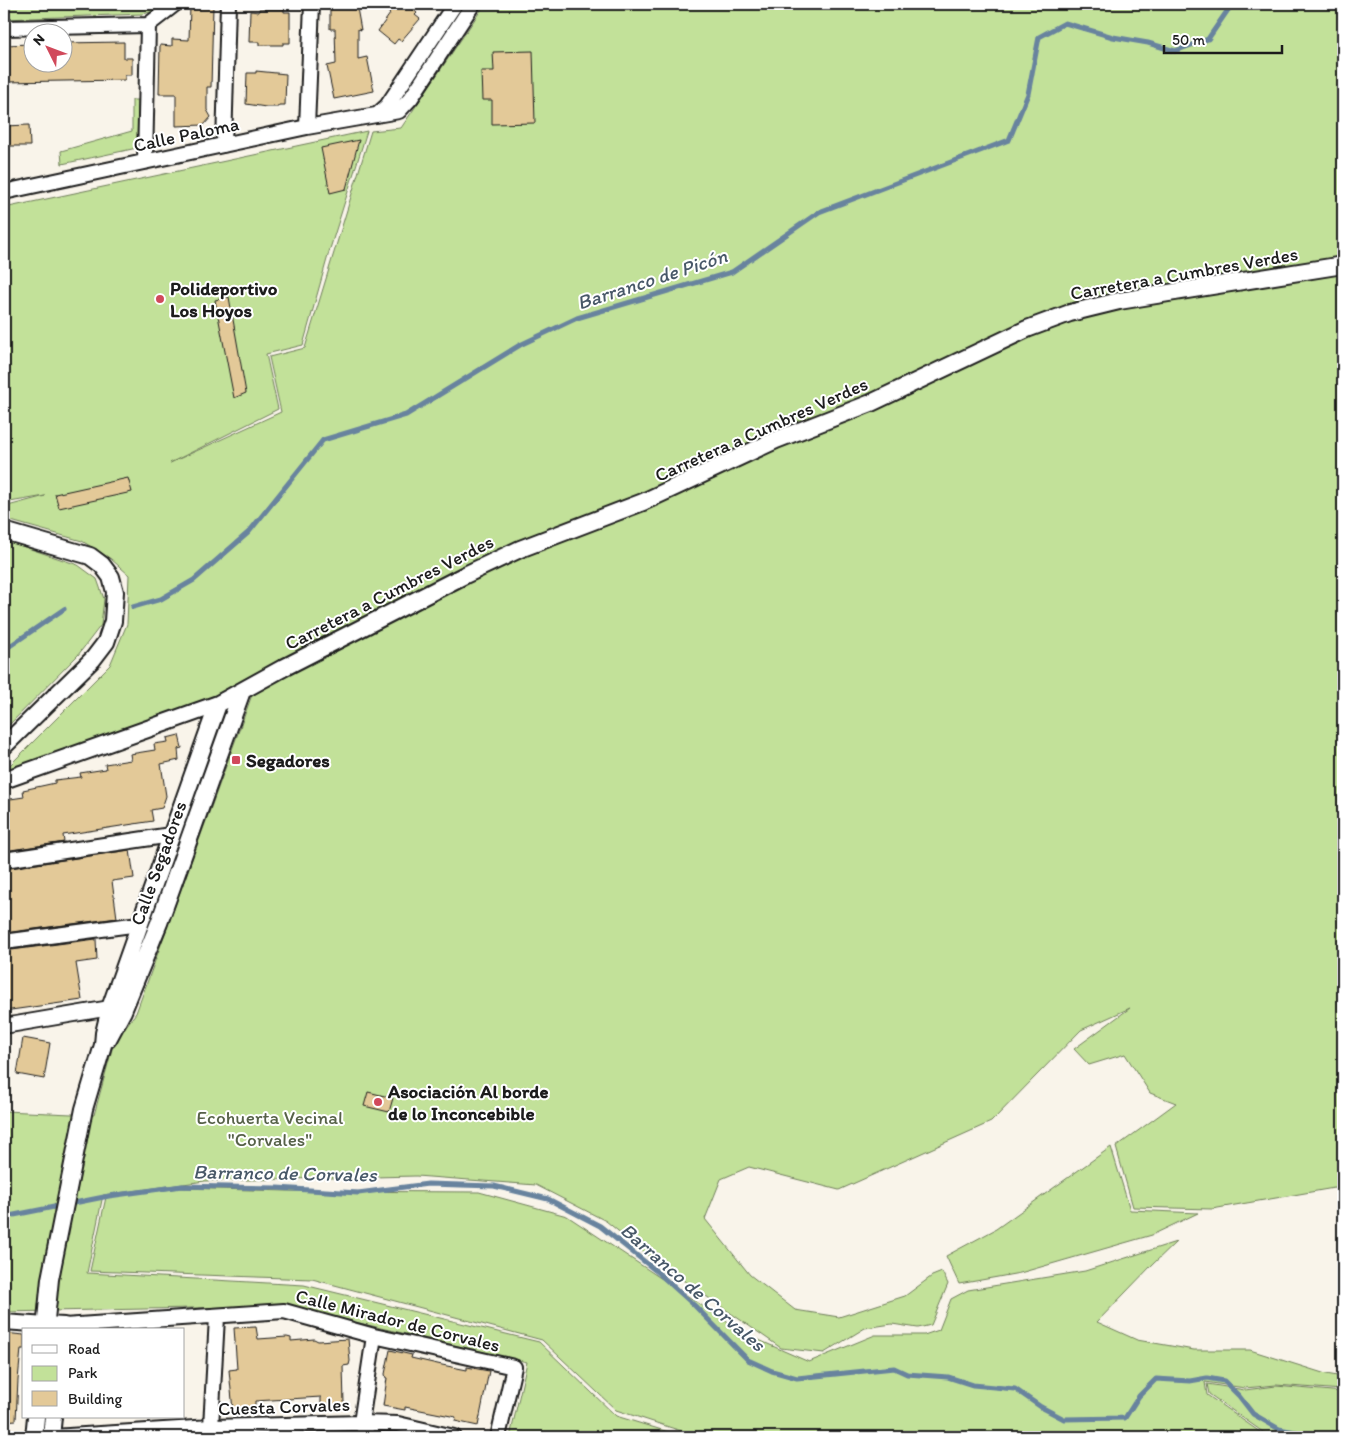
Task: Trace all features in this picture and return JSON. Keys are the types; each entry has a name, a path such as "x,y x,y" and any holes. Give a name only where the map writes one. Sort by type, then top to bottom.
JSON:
{"street":[{"path":"4,28 148,25 174,4"},
{"path":"224,145 228,4"},
{"path":"307,127 312,4"},
{"name":"Calle Paloma","path":"4,192 307,127 399,111 412,98 474,4"},
{"path":"376,115 387,106 449,6 465,17"},
{"path":"145,162 148,25"},
{"name":"Carretera a Cumbres Verdes","path":"4,780 218,704 285,667 465,574 520,549 643,502 776,440 871,403 1027,329 1070,313 1119,301 1343,265"},
{"path":"4,532 90,556 102,565 111,577 115,592 113,621 106,642 93,660 4,746"},
{"name":"Calle Segadores","path":"117,1009 159,923 242,691"},
{"name":"Calle Segadores","path":"45,1327 50,1279 84,1109 117,1009 138,924 218,704"},
{"path":"4,860 171,835"},
{"path":"4,942 138,924"},
{"path":"4,1026 117,1009"},
{"name":"Calle Mirador de Corvales","path":"64,1328 284,1311 374,1336 514,1368 498,1437"},
{"path":"211,1427 217,1317"},
{"path":"4,1322 64,1328"},
{"path":"368,1437 361,1423 374,1336"},
{"path":"34,1437 36,1418"},
{"path":"52,1437 53,1418"},
{"name":"Cuesta Corvales","path":"52,1437 211,1427 361,1423 398,1424 454,1437"}],"green space":[{"path":"4,4 166,4 162,9 143,14 4,19"},
{"name":"Ecohuerta Vecinal \"Corvales\"","path":"485,4 1343,4 1343,1190 1334,1188 1212,1209 1133,1207 1116,1147 1176,1103 1150,1093 1125,1054 1089,1065 1074,1049 1130,1008 1081,1030 991,1122 839,1190 749,1167 721,1179 705,1219 750,1275 795,1310 839,1317 905,1296 932,1276 942,1272 948,1284 931,1325 918,1328 892,1324 865,1328 824,1353 781,1348 651,1258 606,1221 536,1185 416,1176 205,1181 103,1195 87,1273 304,1285 539,1342 616,1416 685,1437 510,1437 527,1362 286,1306 4,1312 4,1111 94,1115 114,1042 136,1013 253,692 4,771 110,665 127,624 129,575 111,559 82,541 4,519 4,507 45,496 4,503 4,208 367,131 329,252 303,345 266,354 278,409 170,463 281,412 269,357 305,348 371,131 401,128"},
{"path":"132,100 138,100 137,148 62,164 61,151 132,131"},
{"path":"4,540 78,565 97,579 104,599 101,625 78,655 4,730"},
{"path":"1111,1147 1130,1210 1198,1213 1152,1235 1020,1273 959,1284 946,1256 996,1229"},
{"path":"181,1188 287,1191 479,1192 567,1216 745,1334 809,1362 875,1335 924,1335 939,1330 951,1299 968,1290 1085,1271 1176,1242 1097,1322 1137,1340 1194,1350 1250,1350 1326,1374 1343,1377 1343,1390 1276,1385 1245,1388 1205,1382 1207,1395 1267,1437 700,1437 616,1410 542,1340 312,1279 90,1271 106,1197"},
{"path":"1207,1384 1245,1390 1276,1386 1343,1392 1343,1437 1270,1437 1209,1394"}],"building":[{"path":"395,4 407,4 417,13 415,15 420,19 401,41 398,39 394,44 378,31 390,14 388,12"},
{"path":"190,6 213,6 211,87 207,87 207,110 211,117 204,125 176,126 176,94 159,94 160,45 172,46 172,39 189,40"},
{"path":"330,8 357,8 361,30 358,29 358,59 367,57 374,91 334,99 327,66 336,64 335,29 330,29"},
{"path":"259,9 284,9 284,12 290,12 290,43 283,43 283,45 259,45 259,42 249,42 250,11 259,12"},
{"path":"124,42 124,58 132,58 132,75 125,75 125,80 4,82 4,45 22,44 22,72 72,72 72,43"},
{"path":"533,51 535,123 492,124 492,100 482,100 481,71 494,71 493,52"},
{"path":"256,71 286,74 285,105 266,107 246,104 247,73 256,73"},
{"path":"29,125 30,146 4,146 4,126"},
{"path":"359,140 346,189 330,193 321,148"},
{"path":"229,297 246,393 234,398 215,300"},
{"path":"128,478 132,492 59,508 55,494"},
{"path":"179,735 182,748 178,749 179,760 161,764 166,796 162,808 151,810 153,821 63,835 64,842 4,851 4,800 24,797 23,790 55,783 55,780 81,777 80,773 106,769 105,764 131,760 130,754 155,750 154,744 168,742 167,738"},
{"path":"130,850 134,878 112,881 117,918 4,933 4,869"},
{"path":"96,939 97,960 76,963 82,1000 4,1011 4,951"},
{"path":"23,1038 50,1043 44,1079 17,1074"},
{"name":"Asociación Al borde de lo Inconcebible","path":"368,1092 393,1098 389,1112 364,1106"},
{"path":"256,1327 258,1339 287,1337 291,1338 291,1341 314,1339 318,1341 348,1339 350,1361 349,1365 343,1366 344,1404 321,1406 321,1397 255,1401 255,1409 233,1410 229,1370 237,1369 234,1328"},
{"path":"4,1333 22,1335 16,1420 4,1421"},
{"path":"390,1350 412,1355 411,1358 442,1365 467,1370 467,1367 489,1371 478,1426 455,1421 456,1417 405,1407 405,1410 383,1406 387,1378 385,1374"}],"waterway":[{"name":"Barranco de Picón","path":"133,607 161,599 194,580 249,532 323,440 406,415 520,345 577,318 732,272 819,212 1009,140 1028,94 1039,37 1065,23 1113,37 1148,43 1175,51 1208,39 1232,4"},
{"name":"Barranco de Picón","path":"4,650 64,609"},
{"name":"Barranco de Corvales","path":"4,1217 109,1196 182,1186 277,1188 358,1193 428,1184 494,1186 548,1199 600,1226 655,1270 695,1306 748,1360 772,1371 797,1378 894,1368 907,1374 948,1377 973,1385 1015,1389 1041,1407 1064,1419 1125,1418 1139,1396 1156,1379 1190,1381 1207,1378 1224,1381 1253,1414 1279,1429 1323,1437"}],"place":[{"name":"Polideportivo Los Hoyos","path":"160,299"},
{"name":"Segadores","path":"236,760"},
{"name":"Asociación Al borde de lo Inconcebible","path":"378,1102"}]}
